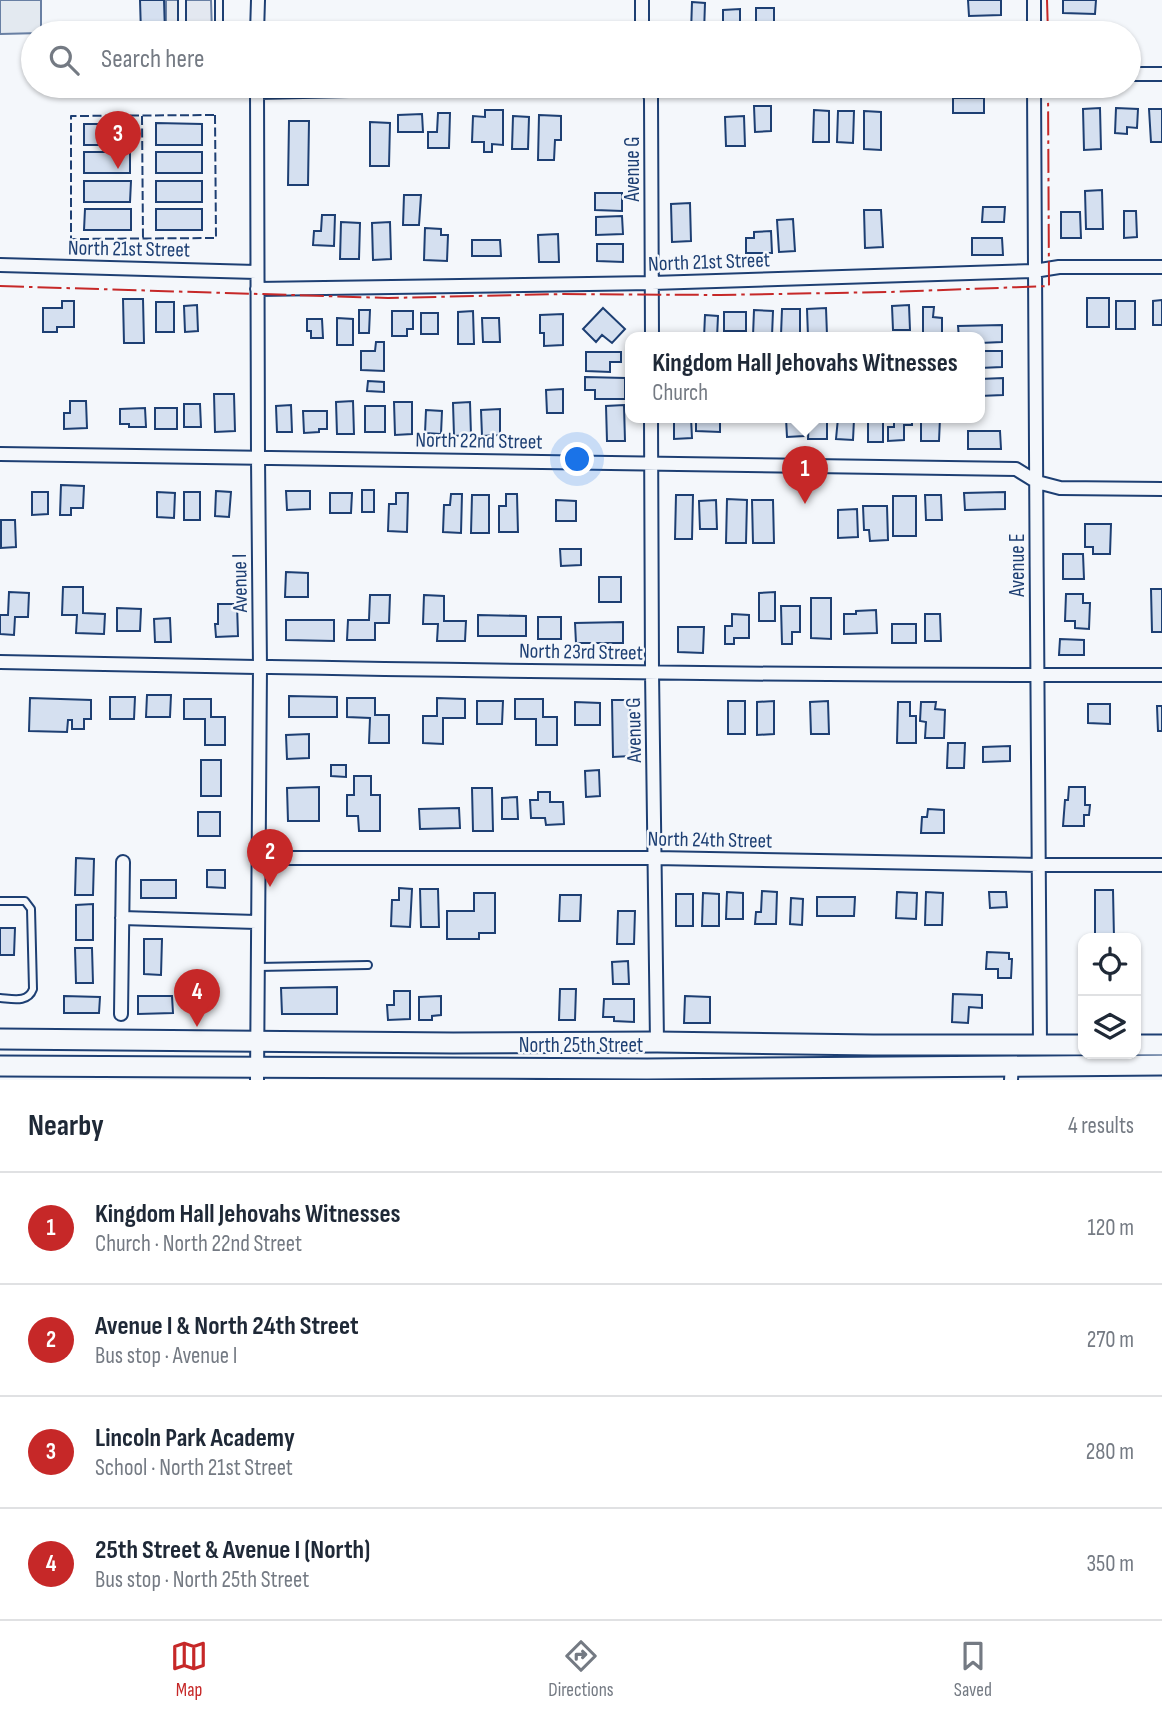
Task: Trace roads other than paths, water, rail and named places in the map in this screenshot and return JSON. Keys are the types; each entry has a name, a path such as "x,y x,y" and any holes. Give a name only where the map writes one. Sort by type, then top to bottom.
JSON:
{"main road":[{"name":"North 25th Street","path":"0,1039 1078,1045"},
{"path":"494,1068 511,1060 634,1060 648,1056 657,1042"},
{"path":"846,1074 854,1061 865,1059 971,1057 1012,1044"},
{"path":"1141,1045 1162,1045"},
{"name":"North 25th Street","path":"0,1066 62,1073 454,1073 494,1068 647,1074 846,1074 1011,1073 1162,1065"}],"street":[{"path":"257,21 258,0"},
{"path":"642,0 642,21"},
{"path":"1034,0 1034,21"},
{"path":"1141,74 1162,74"},
{"name":"Avenue I","path":"257,98 260,667 258,1073"},
{"name":"Avenue G","path":"652,98 652,332"},
{"name":"Avenue E","path":"1034,98 1040,1044"},
{"name":"North 21st Street","path":"0,265 257,272"},
{"name":"North 21st Street","path":"257,289 652,283 1034,271 1059,267 1162,267"},
{"name":"Avenue G","path":"651,423 657,1042"},
{"name":"North 22nd Street","path":"0,454 1016,469 1037,482 1060,488 1162,489"},
{"name":"North 23rd Street","path":"0,662 652,672 1162,675"},
{"name":"North 24th Street","path":"258,858 655,858 1039,865 1162,864"},
{"path":"121,1014 123,862"},
{"path":"122,918 258,922"}],"lane":[{"path":"182,0 182,21"},
{"path":"219,0 219,21"},
{"path":"0,901 25,901 31,909 33,989 24,999 0,999"},
{"path":"258,967 368,965"}],"place":[{"name":"Lincoln Park Academy","path":"118,169"},
{"name":"Kingdom Hall Jehovahs Witnesses","path":"805,504"},
{"name":"Avenue I & North 24th Street","path":"270,887"},
{"name":"25th Street & Avenue I (North)","path":"197,1027"}]}
